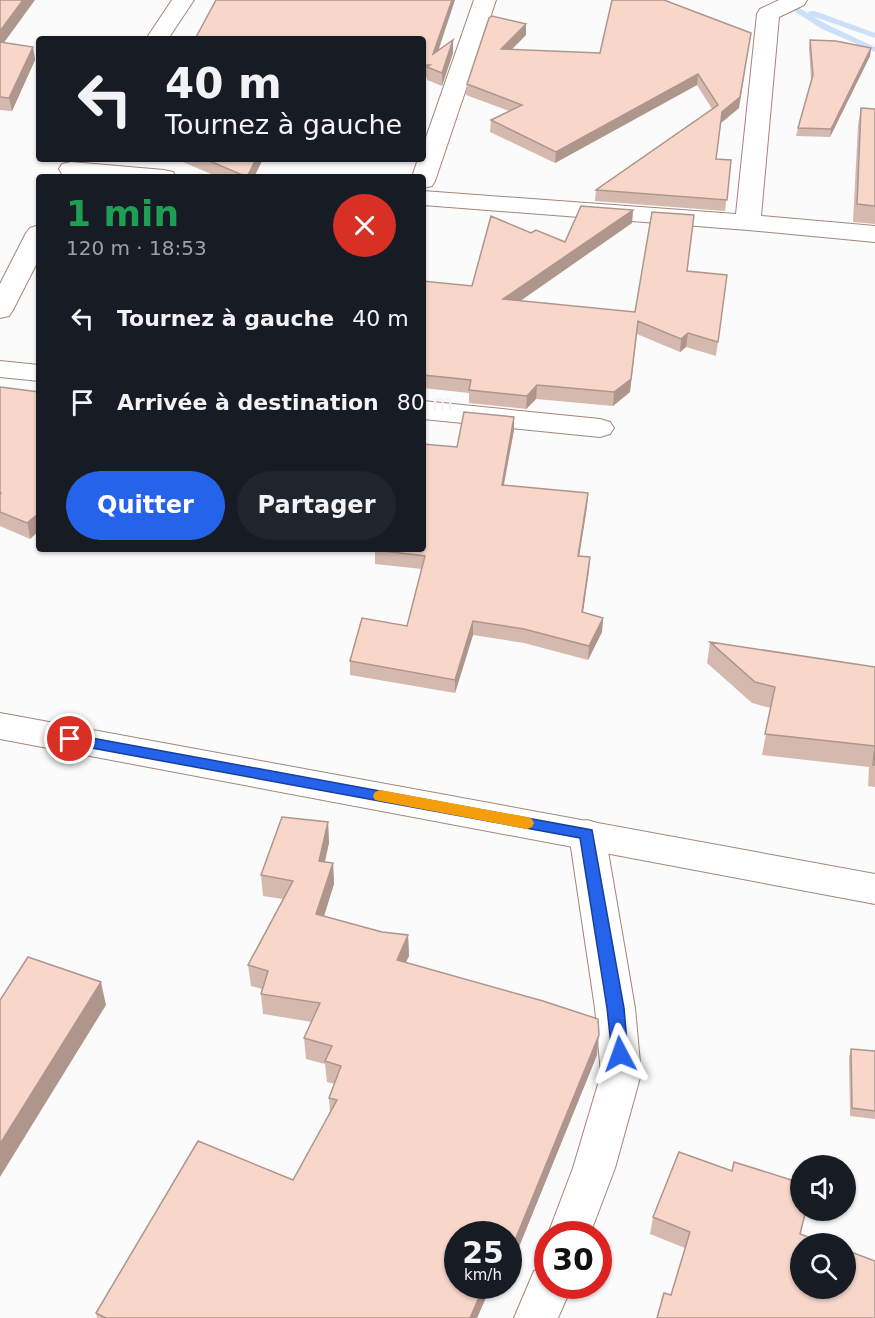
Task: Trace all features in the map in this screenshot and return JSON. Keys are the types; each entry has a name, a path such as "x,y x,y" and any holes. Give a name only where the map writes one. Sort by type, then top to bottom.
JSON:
{"street":[{"path":"160,36 183,0"},
{"path":"425,174 485,0"},
{"path":"748,222 768,14 792,2"},
{"path":"72,168 133,174"},
{"path":"426,198 748,222 875,234"},
{"path":"0,310 36,239"},
{"path":"0,369 36,373"},
{"path":"426,410 600,428"},
{"path":"0,726 875,889"},
{"path":"574,1221 594,1168 621,1074 617,1016 587,834"},
{"path":"536,1318 544,1299"}],"building":[{"path":"0,0 23,0 0,31"},
{"path":"216,0 452,0 433,54 453,40 442,73 426,65 426,36 197,36"},
{"path":"612,0 664,0 751,33 740,97 722,112 716,159 731,160 727,200 596,190 718,105 698,74 556,152 491,120 522,105 467,84 489,18 492,16 526,24 501,49 600,53"},
{"path":"810,40 836,41 871,48 831,129 798,128 813,75"},
{"path":"0,42 33,47 9,98 0,97"},
{"path":"861,108 875,109 875,206 857,204"},
{"path":"212,162 254,162 248,174 240,174"},
{"path":"581,206 633,210 503,299 635,312 652,212 694,215 687,271 727,275 718,342 688,333 681,339 638,321 631,379 614,392 537,385 527,396 469,390 471,380 426,375 426,281 472,286 491,216 531,233 536,230 565,242"},
{"path":"0,387 36,392 36,516 27,523 0,512"},
{"path":"464,412 514,417 502,485 588,493 578,556 590,557 582,612 603,618 589,646 524,629 473,621 455,680 350,661 362,618 407,626 425,556 392,552 426,552 426,444 457,447"},
{"path":"710,642 875,667 875,746 765,734 775,687 755,682"},
{"path":"282,817 328,822 319,861 333,863 316,914 382,932 408,935 397,960 598,1019 599,1035 522,1223 522,1221 444,1221 444,1299 478,1299 470,1318 106,1318 96,1313 198,1141 293,1180 337,1100 329,1098 341,1066 325,1061 332,1046 304,1038 320,1003 261,994 268,971 248,965 293,881 261,875"},
{"path":"28,957 101,982 0,1144 0,1000"},
{"path":"851,1049 875,1051 875,1111 852,1108"},
{"path":"679,1152 732,1171 734,1162 790,1180 790,1221 803,1221 800,1233 790,1233 790,1299 856,1299 856,1254 875,1261 875,1318 657,1318 664,1293 671,1295 690,1232 653,1217"}],"waterway":[{"path":"781,0 825,27 875,50"},
{"path":"812,13 875,36"}],"slow traffic":[{"path":"380,796 527,823"}],"route":[{"path":"70,739 587,834 619,1033 620,1054"}]}
